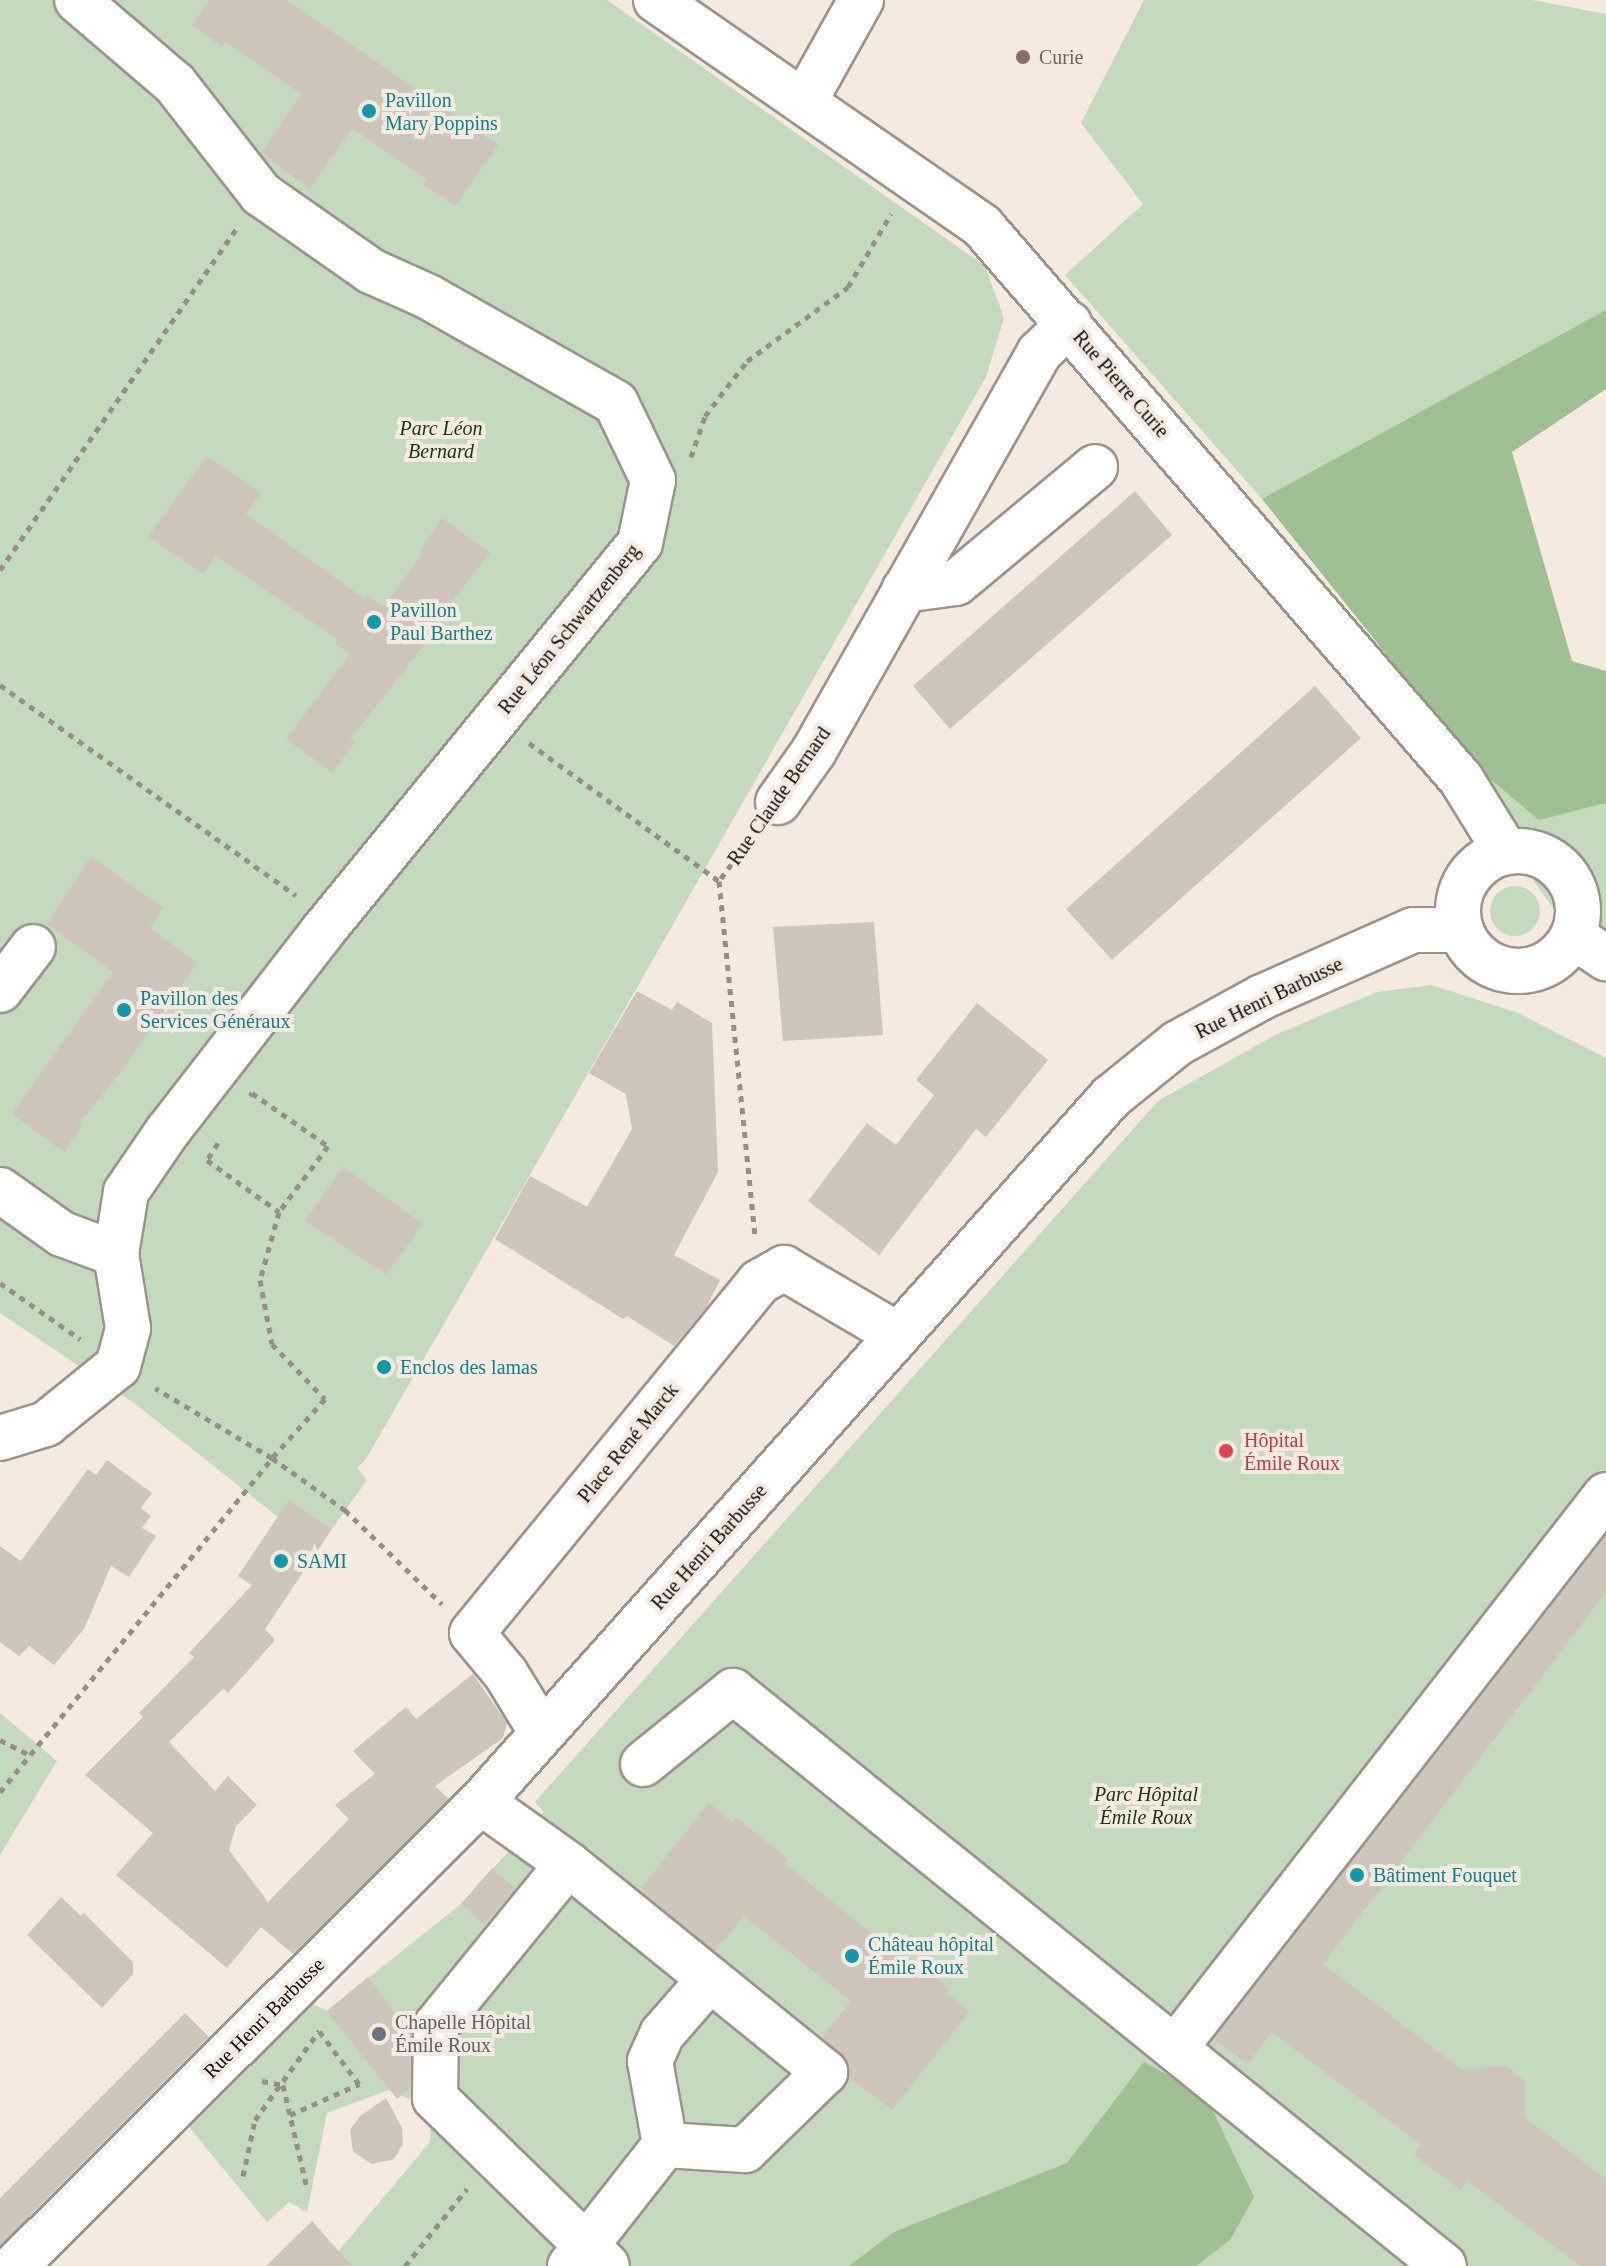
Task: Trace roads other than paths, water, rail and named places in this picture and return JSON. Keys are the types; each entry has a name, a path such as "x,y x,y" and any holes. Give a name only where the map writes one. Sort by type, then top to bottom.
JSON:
{"street":[{"name":"Rue Léon Schwartzenberg","path":"0,1438 46,1424 118,1366 128,1328 116,1254 126,1192 194,1097 331,920 640,543 653,480 616,403 429,297 371,271 261,194 175,84 77,0"},
{"name":"Rue Pierre Curie","path":"656,0 982,226 1461,779 1506,852"},
{"path":"804,102 861,0"},
{"name":"Rue Claude Bernard","path":"778,802 814,751 1039,353 1069,324"},
{"path":"904,590 956,583 1095,467"},
{"path":"1525,851 1543,856 1571,881 1579,918 1590,947 1562,953 1546,965 1526,971 1505,970 1486,962 1470,948 1461,930 1458,910 1461,890 1472,873 1487,859 1506,852 1525,851"},
{"name":"Rue Henri Barbusse","path":"15,2266 481,1802 1111,1097 1178,1043 1262,997 1413,930 1461,930"},
{"path":"0,990 33,947"},
{"path":"0,1190 62,1234 116,1254"},
{"name":"Place René Marck","path":"542,1733 506,1674 472,1633 759,1282 784,1268 898,1335"},
{"path":"1175,2048 1606,1495"},
{"path":"643,1764 733,1691 1444,2266"},
{"path":"481,1802 568,1864 825,2072 745,2150 665,2145"},
{"path":"568,1864 436,2026 435,2098 494,2156 588,2259 665,2145 650,2061 662,2034 710,1979"}],"place":[{"name":"Curie","path":"1023,57"},
{"name":"Pavillon Mary Poppins","path":"369,111"},
{"name":"Pavillon Paul Barthez","path":"374,622"},
{"name":"Pavillon des Services Généraux","path":"124,1010"},
{"name":"Enclos des lamas","path":"384,1367"},
{"name":"Hôpital Émile Roux","path":"1226,1451"},
{"name":"SAMI","path":"281,1561"},
{"name":"Bâtiment Fouquet","path":"1357,1875"},
{"name":"Château hôpital Émile Roux","path":"852,1956"},
{"name":"Chapelle Hôpital Émile Roux","path":"379,2034"}],"park label":[{"name":"Parc Léon Bernard","path":"441,440"},
{"name":"Parc Hôpital Émile Roux","path":"1146,1806"}]}
